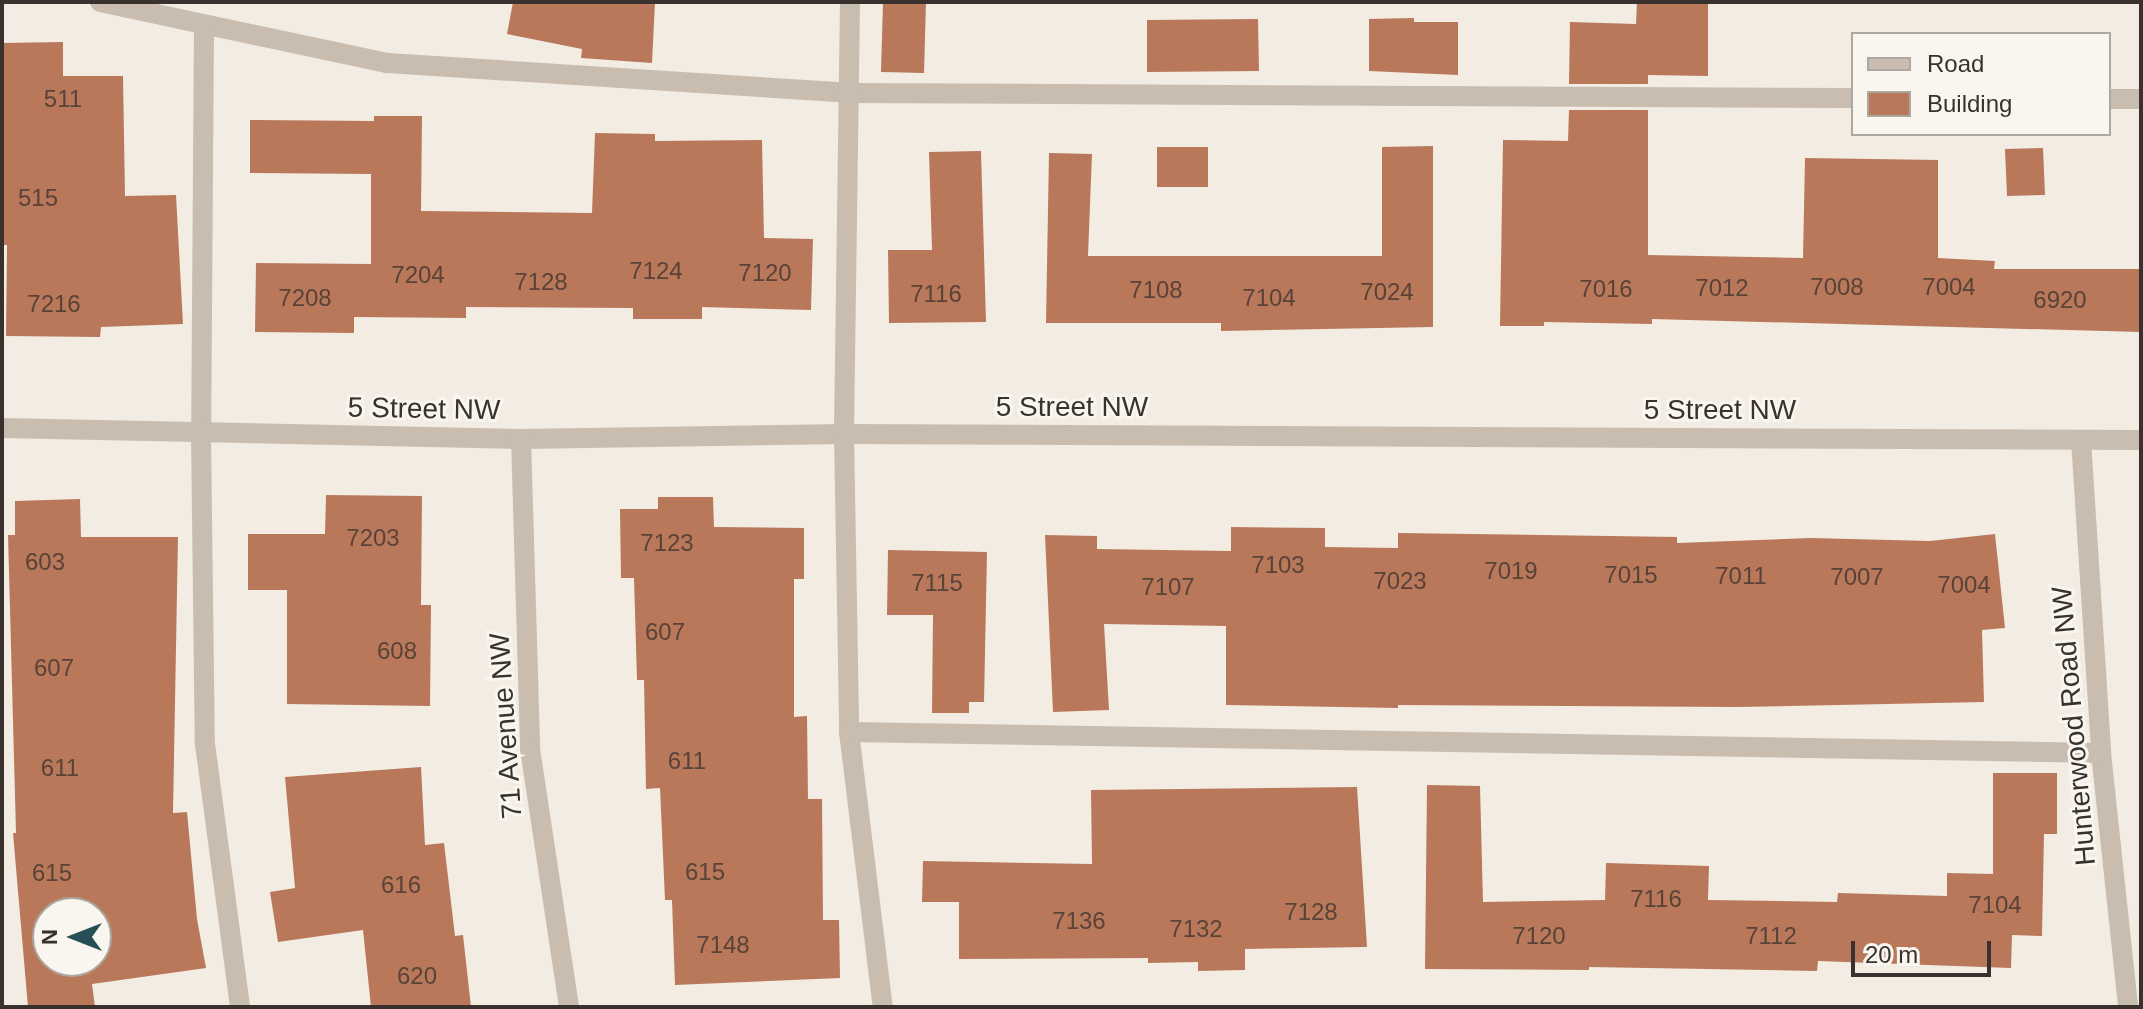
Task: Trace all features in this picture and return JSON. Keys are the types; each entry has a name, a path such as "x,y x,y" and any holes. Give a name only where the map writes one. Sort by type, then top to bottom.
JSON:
{"street":[{"path":"100,2 388,63 849,93 1851,98"},
{"path":"850,2 844,434 849,732 883,1007"},
{"path":"204,25 201,433 205,744 240,1007"},
{"path":"2111,99 2141,99"},
{"name":"5 Street NW","path":"2,428 521,439 844,434 2141,440"},
{"name":"71 Avenue NW","path":"521,439 530,749 569,1007"},
{"name":"Hunterwood Road NW","path":"2081,440 2101,753 2128,1007"},
{"path":"849,732 2101,753"}],"building":[{"path":"513,2 655,2 652,63 581,58 582,49 507,34"},
{"path":"883,2 926,2 924,73 881,72"},
{"path":"1637,2 1708,2 1708,76 1648,75 1648,84 1569,84 1570,22 1636,24"},
{"path":"1414,18 1414,22 1458,22 1458,75 1369,71 1369,19"},
{"path":"1258,19 1259,71 1147,72 1147,20"},
{"path":"63,42 63,76 123,76 125,196 176,195 183,324 101,327 100,337 6,336 7,245 2,245 2,43"},
{"path":"1569,110 1648,110 1648,255 1803,258 1805,158 1938,160 1938,258 1995,261 1994,269 2141,269 2141,332 1652,319 1652,324 1544,322 1544,326 1500,326 1503,140 1568,141"},
{"path":"374,116 422,116 421,211 592,213 595,133 655,134 655,141 762,140 764,238 813,239 811,310 702,307 702,319 633,319 633,308 466,307 466,318 354,317 354,333 255,332 256,263 371,264 371,174 250,173 250,120 374,121"},
{"path":"1433,146 1433,327 1221,331 1221,323 1046,323 1049,153 1092,154 1088,256 1382,256 1382,147"},
{"path":"1157,147 1208,147 1208,187 1157,187"},
{"path":"2043,148 2045,195 2007,196 2005,149"},
{"path":"981,151 986,322 889,323 888,250 932,250 929,152"},
{"path":"326,495 422,496 421,605 431,605 430,706 287,704 287,590 248,590 248,534 325,534"},
{"path":"658,497 713,497 714,527 804,528 804,579 794,579 794,717 807,716 808,799 822,799 823,920 839,920 840,978 675,985 672,900 665,900 660,788 646,789 644,680 637,680 634,578 621,578 620,509 658,509"},
{"path":"80,499 81,537 178,537 173,813 187,812 197,919 206,968 92,984 95,1007 28,1007 13,833 16,833 8,535 15,535 15,501"},
{"path":"1231,527 1325,528 1325,547 1398,548 1398,533 1677,537 1677,543 1810,538 1930,541 1995,534 2005,628 1982,630 1984,702 1737,707 1398,705 1398,708 1226,705 1226,626 1104,624 1109,710 1053,712 1045,535 1097,536 1097,549 1231,551"},
{"path":"888,550 987,552 984,702 969,702 969,713 932,713 933,615 887,615"},
{"path":"421,767 425,845 444,843 455,936 463,935 471,1007 371,1007 363,930 278,942 270,892 295,888 285,777"},
{"path":"1993,773 2057,773 2057,834 2044,834 2042,936 2012,935 2011,968 1818,961 1817,971 1589,967 1589,970 1425,969 1427,785 1480,786 1483,902 1605,900 1606,863 1709,866 1708,900 1837,902 1838,893 1947,896 1947,873 1993,874"},
{"path":"1357,787 1367,947 1245,949 1245,970 1198,971 1198,962 1148,963 1148,958 959,959 959,902 922,902 923,861 1092,864 1091,790"}]}
